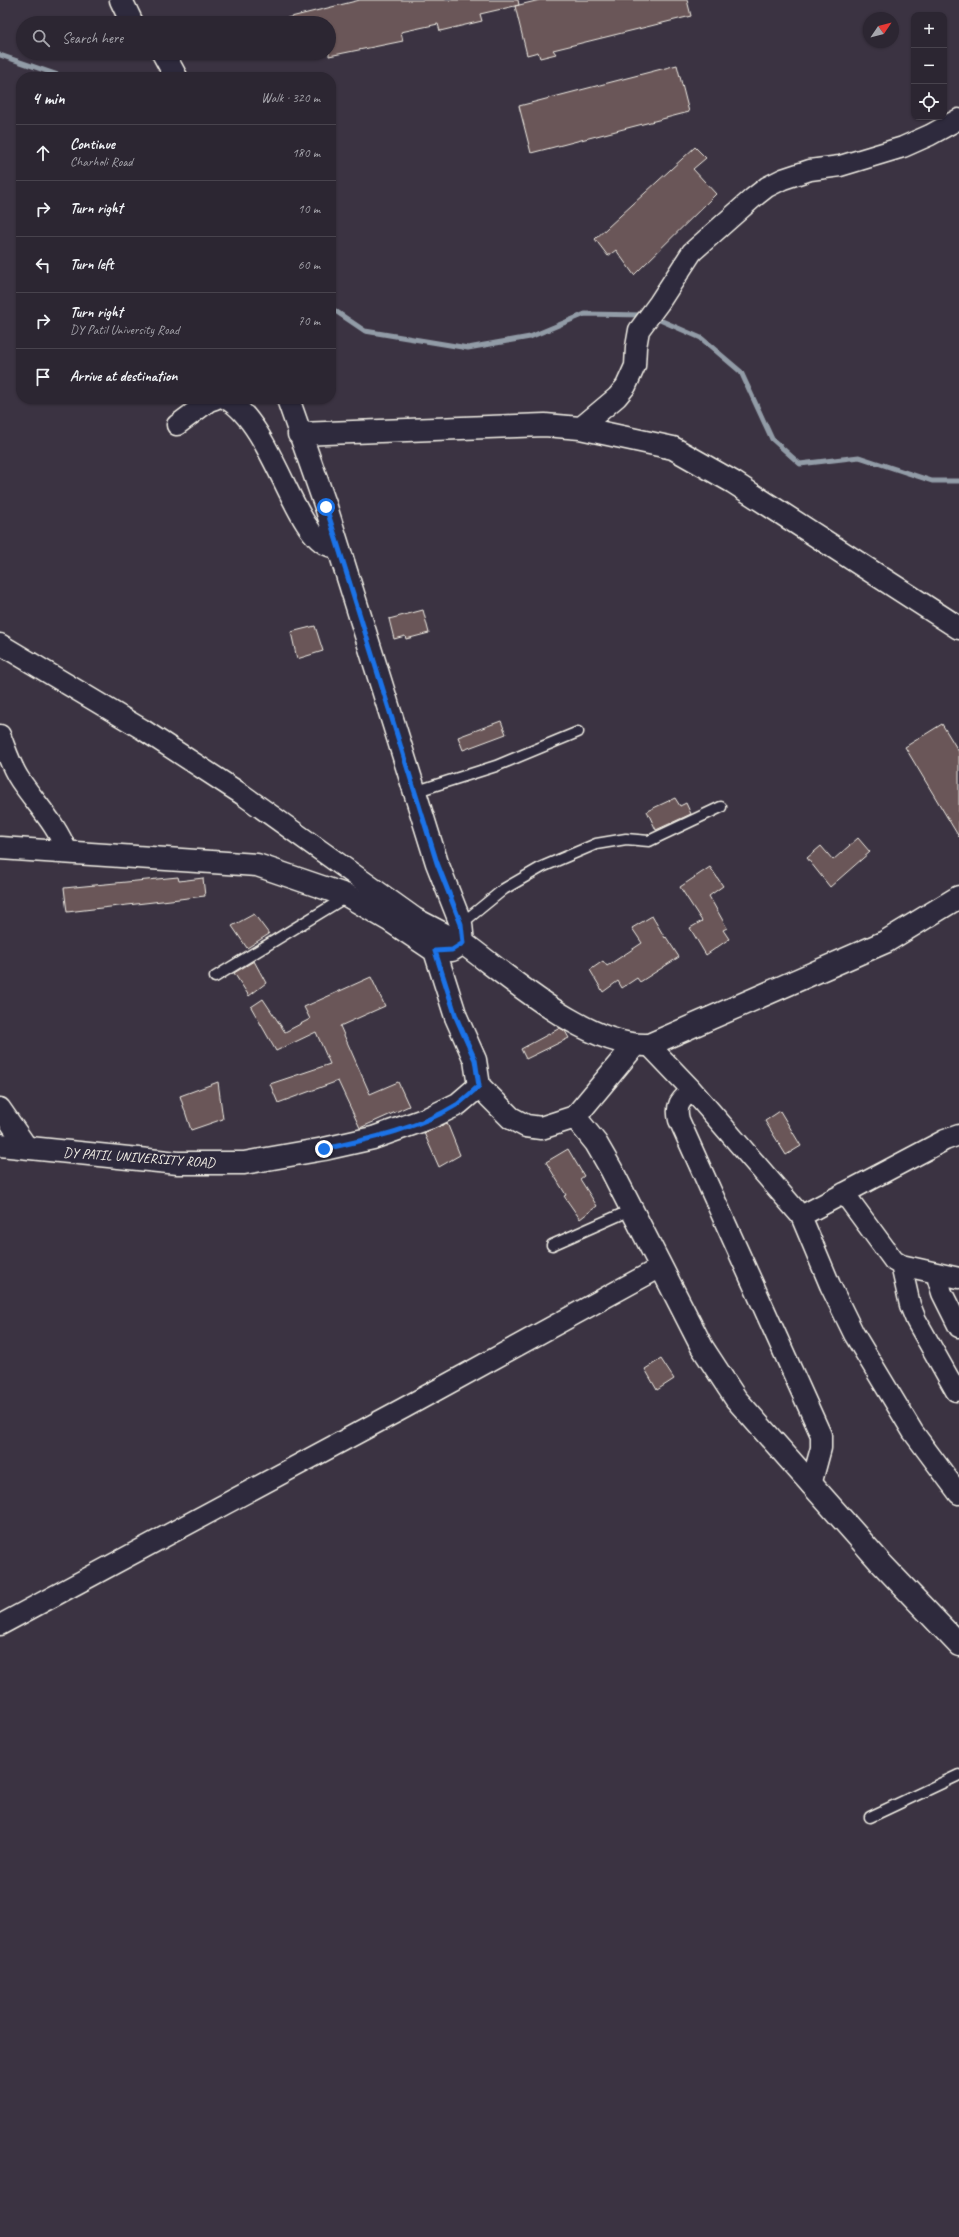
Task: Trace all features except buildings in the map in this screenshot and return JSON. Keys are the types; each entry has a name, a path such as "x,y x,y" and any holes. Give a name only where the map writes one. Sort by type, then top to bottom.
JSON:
{"street":[{"path":"121,0 129,16"},
{"path":"137,0 145,16"},
{"path":"150,60 156,72"},
{"path":"167,60 173,72"},
{"path":"580,428 617,397 626,386 636,366 636,347 639,330 659,303 692,252 753,198 767,187 783,179 810,170 840,166 903,147 930,135 959,119"},
{"path":"177,425 205,404"},
{"path":"234,404 248,416 263,439 298,508 316,536 329,546 338,547"},
{"path":"291,404 299,434 326,507 414,792 462,934"},
{"path":"299,434 545,426 580,428 673,448 733,482 959,628"},
{"path":"0,644 142,728 243,795 415,918 462,934 563,1016 616,1041 641,1046 692,1090 801,1216 830,1285 854,1334 913,1432 959,1494"},
{"path":"0,735 19,779 52,822 62,838 67,852"},
{"path":"0,848 257,865 348,896 389,920 435,951 452,950 462,934"},
{"path":"435,951 456,1017 475,1060 479,1086 511,1118 526,1126 540,1128 575,1117 641,1046 885,942 959,897"},
{"name":"DY PATIL UNIVERSITY ROAD","path":"0,1145 178,1163 244,1163 373,1138 430,1118 458,1104 479,1086"},
{"path":"692,1090 678,1102 677,1112 679,1120 821,1435 821,1448 811,1485"},
{"path":"0,1108 27,1147"},
{"path":"575,1117 596,1143 612,1169 631,1210 702,1347 732,1394 811,1485 959,1645"},
{"path":"801,1216 945,1140 959,1135"},
{"path":"844,1193 890,1256 901,1265 959,1278"},
{"path":"901,1265 910,1305 916,1320 956,1391"},
{"path":"0,1625 397,1412 660,1267"},
{"path":"936,1273 942,1293 959,1327"}],"lane":[{"path":"414,792 496,766 578,732"},
{"path":"462,934 504,889 542,867 596,844 626,839 648,841 721,807"},
{"path":"215,977 348,896"},
{"path":"552,1245 631,1210"},
{"path":"870,1816 959,1775"}],"waterway":[{"path":"0,55 49,72"},
{"path":"336,311 365,331 468,348 530,337 585,314 644,315"},
{"path":"653,317 701,338 741,372 772,439 800,464 859,457 932,481 959,481"}],"route":[{"path":"324,1149 373,1138 430,1118 458,1104 479,1086 475,1060 456,1017 435,951 452,950 463,943 461,924 437,863 326,507"}]}
